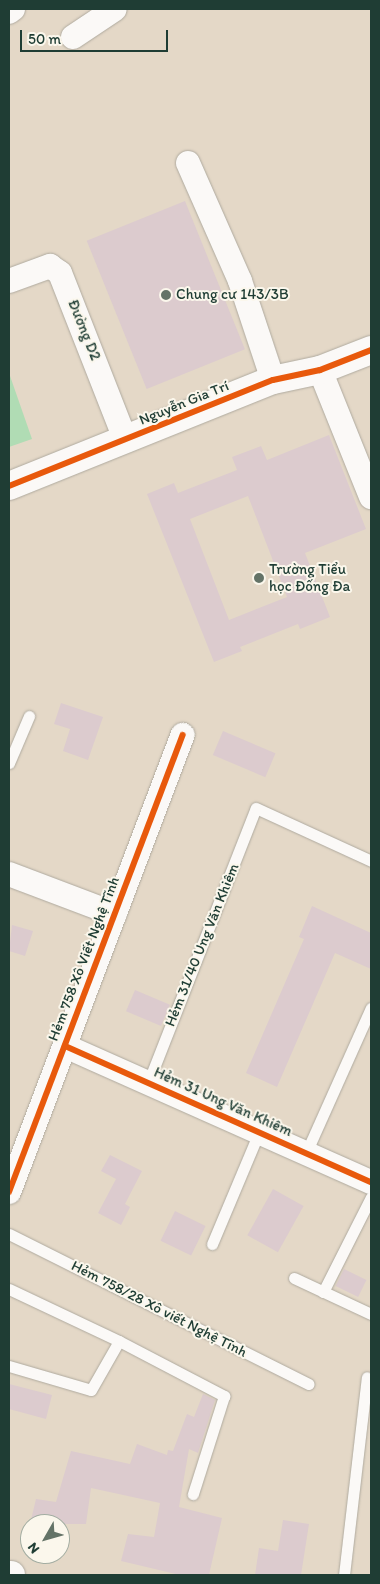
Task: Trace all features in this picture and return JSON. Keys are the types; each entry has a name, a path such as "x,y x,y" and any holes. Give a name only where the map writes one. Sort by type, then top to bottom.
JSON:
{"street":[{"path":"9,12 13,9"},
{"path":"73,38 115,9"},
{"path":"188,163 240,281 273,380"},
{"name":"Đường D2","path":"9,281 50,266 60,273 126,441"},
{"name":"Nguyễn Gia Trí","path":"9,486 126,441 273,380 320,370 371,350"},
{"path":"320,370 371,497"},
{"name":"Hẻm 758 Xô Viết Nghệ Tĩnh","path":"9,1192 183,735"},
{"path":"9,874 115,914"},
{"name":"Hẻm 31 Ung Văn Khiêm","path":"64,1046 371,1182"}],"lane":[{"path":"9,763 29,716"},
{"name":"Hẻm 31/40 Ung Văn Khiêm","path":"148,1083 256,808 371,861"},
{"path":"306,1153 371,1008"},
{"path":"212,1244 259,1132"},
{"path":"323,1292 371,1197"},
{"name":"Hẻm 758/28 Xô viết Nghệ Tĩnh","path":"9,1234 310,1384"},
{"path":"294,1278 371,1314"},
{"path":"9,1289 119,1341 224,1396 193,1494"},
{"path":"9,1366 91,1390 119,1341"},
{"path":"344,1575 367,1377"}],"green space":[{"path":"9,373 32,439 9,447"}],"building":[{"name":"Chung cư 143/3B","path":"185,201 245,349 147,389 87,241"},
{"path":"329,435 366,529 305,553 330,617 300,629 298,624 240,647 242,651 214,662 147,494 174,483 178,493 237,470 232,457 261,446 267,460","holes":["248,496 287,597 229,620 190,519"]},
{"path":"61,703 103,717 88,760 63,751 70,729 54,724"},
{"path":"223,731 275,753 265,777 213,755"},
{"path":"312,906 371,933 371,969 335,953 277,1087 246,1073 304,939 299,937"},
{"path":"12,925 33,931 25,956 9,951"},
{"path":"135,990 170,1005 161,1026 126,1011"},
{"path":"110,1155 142,1171 125,1204 130,1207 121,1225 98,1213 116,1179 101,1171"},
{"path":"273,1189 304,1206 278,1252 247,1235"},
{"path":"175,1211 206,1226 191,1256 161,1241"},
{"path":"344,1269 366,1280 358,1297 336,1286"},
{"path":"9,1384 52,1395 46,1419 9,1409"},
{"path":"203,1394 215,1400 198,1453 189,1449 179,1507 222,1518 209,1575 180,1575 121,1561 128,1534 154,1537 160,1503 91,1488 86,1524 70,1524 70,1514 32,1514 36,1499 56,1502 71,1451 130,1464 137,1444 167,1455 168,1450 173,1451 187,1414 194,1417"},
{"path":"283,1520 309,1524 301,1575 255,1575 259,1548 278,1551"}],"cycle path":[{"path":"9,486 273,380 320,370 371,350"},
{"path":"9,1192 183,735"},
{"path":"65,1046 371,1182"}],"place":[{"name":"Chung cư 143/3B","path":"166,295"},
{"name":"Trường Tiểu học Đống Đa","path":"259,578"}]}
